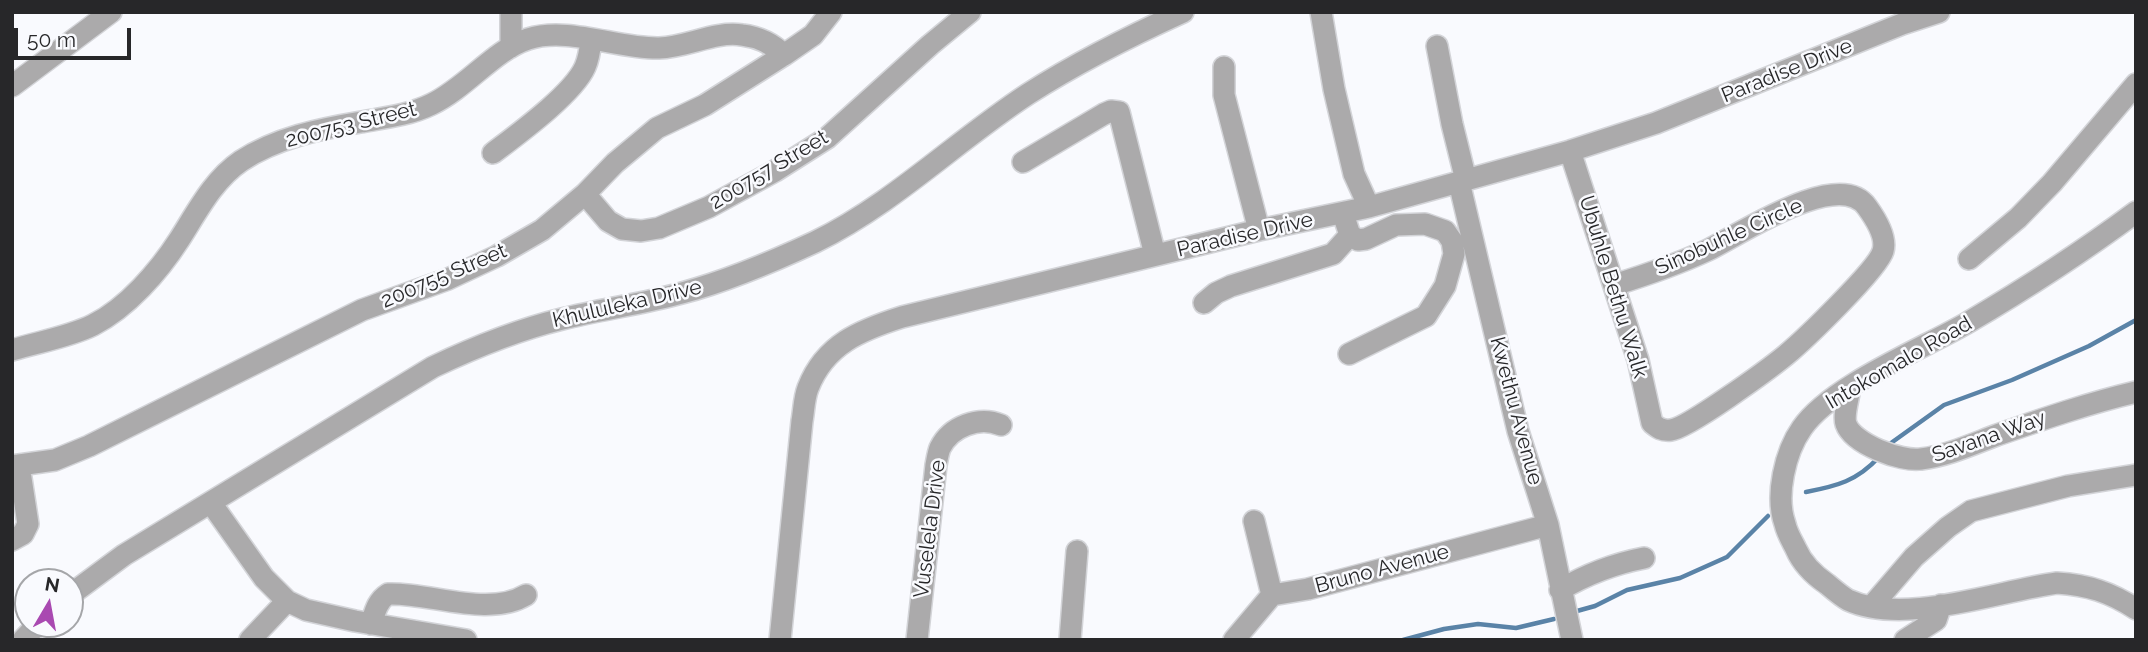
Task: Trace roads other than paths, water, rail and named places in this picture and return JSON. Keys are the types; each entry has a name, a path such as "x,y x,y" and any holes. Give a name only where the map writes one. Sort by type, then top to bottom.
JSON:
{"street":[{"path":"12,86 111,12"},
{"path":"511,12 511,47"},
{"name":"200755 Street","path":"15,466 55,460 89,446 362,310 448,279 497,256 542,230 657,128 705,105 784,55 813,35 831,12"},
{"name":"200757 Street","path":"585,194 607,221 622,229 641,231 659,228 709,207 775,171 827,138 970,12"},
{"name":"Khululeka Drive","path":"84,585 124,555 433,367 477,346 564,318 681,294 751,270 817,241 871,209 1028,94 1098,52 1183,12"},
{"path":"1321,12 1334,89 1354,174 1369,207"},
{"name":"Paradise Drive","path":"780,640 802,421 808,389 821,363 841,342 865,328 1259,230 1343,214 1570,151 1656,123 1902,24 1939,12"},
{"name":"200753 Street","path":"12,350 93,325 120,306 144,283 175,246 215,185 237,164 260,149 296,136 429,106 455,92 511,47 530,38 552,35 640,48 663,48 719,36 742,35 759,38 774,45 784,55"},
{"path":"493,153 550,107 584,70 592,40"},
{"name":"Kwethu Avenue","path":"1437,46 1463,181 1518,431 1548,526 1572,640"},
{"path":"1224,67 1224,95 1259,230"},
{"path":"1969,259 2018,218 2052,183 2136,84"},
{"path":"1023,162 1104,114 1119,112 1155,255"},
{"name":"Ubuhle Bethu Walk","path":"1570,151 1638,360 1652,423"},
{"name":"Sinobuhle Circle","path":"1614,285 1707,250 1774,214 1834,194 1856,198 1866,204 1884,239 1884,248 1874,267 1786,356 1684,426 1661,430 1652,423"},
{"name":"Intokomalo Road","path":"2136,212 2037,281 1850,387 1812,416 1801,428 1792,445 1783,476 1784,523 1800,558 1819,579 1847,599 1871,607 1901,610 2057,583 2099,589 2136,609"},
{"path":"1343,214 1350,235 1358,240 1396,225 1424,224 1445,231 1454,254 1445,286 1426,316 1349,354"},
{"path":"1204,303 1231,286 1334,254 1350,235"},
{"name":"Savana Way","path":"1850,387 1845,421 1848,427 1862,441 1881,451 1919,460 2062,412 2136,391"},
{"name":"Vuselela Drive","path":"917,640 940,447 951,434 967,423 986,421 1001,425"},
{"path":"12,540 23,534 28,524 15,466"},
{"path":"1871,607 1914,556 1971,511 2068,486 2136,475"},
{"path":"211,503 264,578 287,601 306,610 466,640"},
{"path":"1234,640 1272,595 1254,522"},
{"name":"Bruno Avenue","path":"1272,595 1308,589 1548,526"},
{"path":"1070,640 1077,551"},
{"path":"1560,590 1594,572 1644,558"},
{"path":"371,624 377,605 381,598 388,594 479,604 499,603 526,595"},
{"path":"250,640 287,601"},
{"path":"1905,640 1936,620 1941,605"}],"waterway":[{"path":"1891,443 1944,405 2012,380 2089,346 2136,320"},
{"path":"1806,492 1846,481 1863,472 1879,457"},
{"path":"1577,611 1595,606 1627,590 1680,578 1727,557 1768,516"},
{"path":"1403,640 1444,629 1478,624 1516,628 1554,619"}]}
